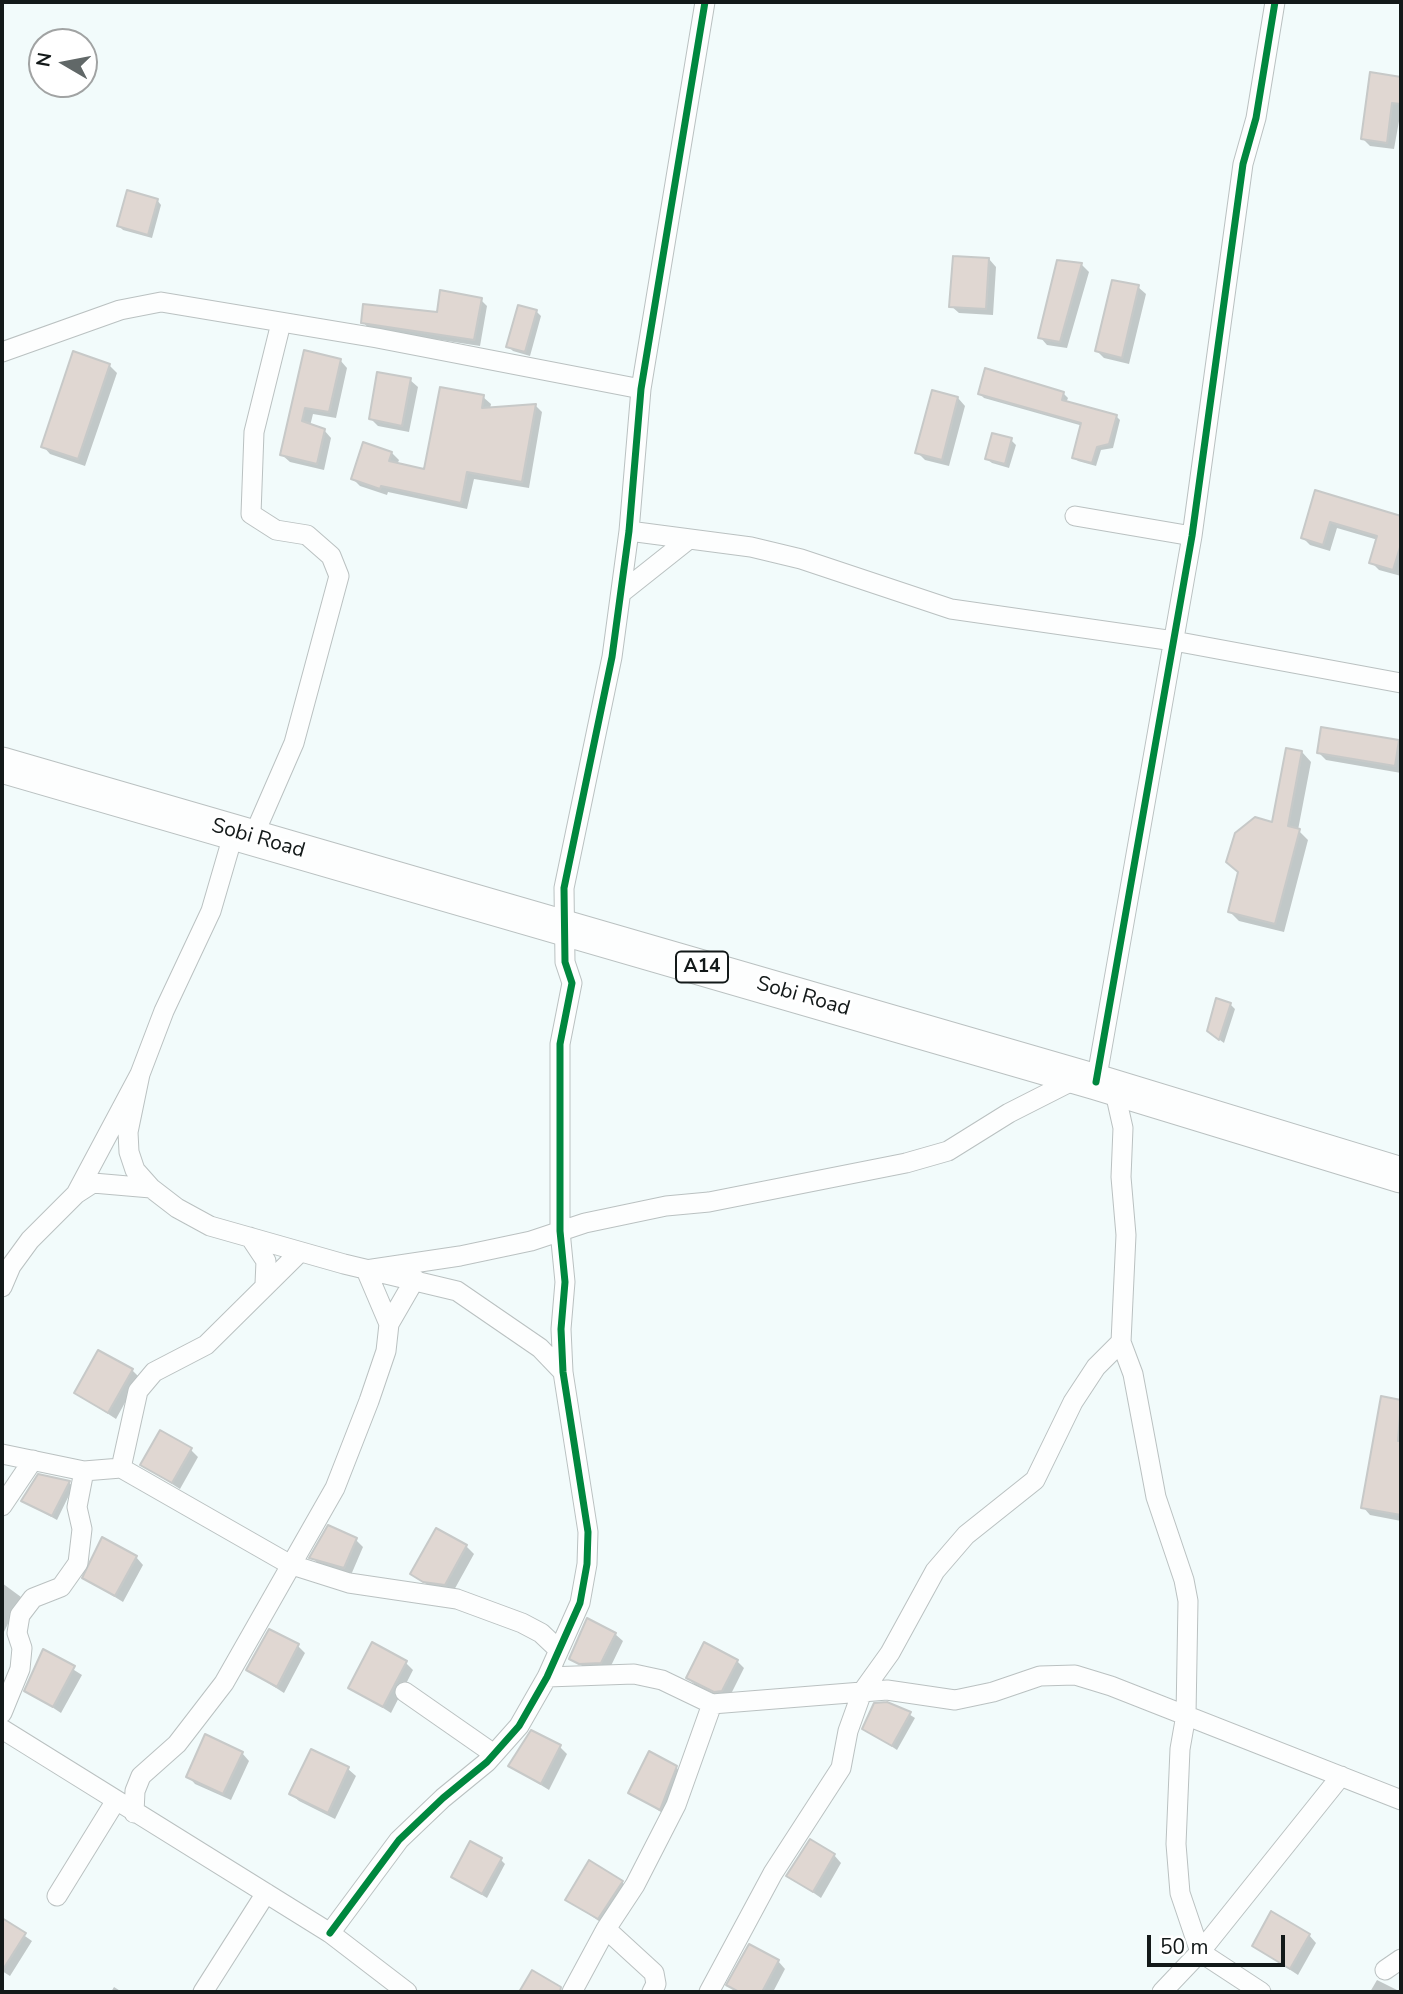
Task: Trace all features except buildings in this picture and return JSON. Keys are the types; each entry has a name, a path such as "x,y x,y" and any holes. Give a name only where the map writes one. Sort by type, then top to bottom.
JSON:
{"highway":[{"name":"Sobi Road","path":"2,765 1097,1082 1401,1175"}],"street":[{"path":"330,1933 399,1840 494,1754 519,1726 547,1677 580,1603 588,1553 588,1532 563,1372 561,1329 565,1282 561,1231 560,1044 572,983 565,962 562,927 564,888 612,657 629,531 641,388 705,2"},
{"path":"1261,1992 1200,1952 1180,1893 1176,1844 1180,1749 1186,1715 1185,1660 1188,1622 1184,1580 1156,1497 1133,1374 1121,1342 1126,1235 1121,1177 1123,1128 1097,1082 1192,536 1243,164 1256,118 1275,2"},
{"path":"2,352 120,310 161,302 641,388"},
{"path":"76,1194 139,1074 164,1011 244,835 295,743 339,576 331,556 307,535 276,530 251,514 254,432 281,323"},
{"path":"1075,516 1192,536"},
{"path":"629,531 751,547 801,558 951,609 1174,641 1401,683"},
{"path":"621,593 690,538"},
{"path":"139,1074 128,1132 129,1152 135,1170 150,1188 177,1208 210,1226 300,1252 457,1291 540,1348 563,1372"},
{"path":"366,1269 460,1256 531,1241 561,1231 666,1206 709,1202 772,1187 856,1174 948,1151 1009,1113 1097,1082"},
{"path":"1123,1128 1147,1098"},
{"path":"2,1287 30,1240 76,1194 93,1183 150,1188"},
{"path":"250,1237 266,1261 265,1284"},
{"path":"121,1468 138,1391 154,1372 206,1345 300,1252"},
{"path":"134,1813 135,1791 141,1776 177,1744 224,1683 289,1564 335,1488 386,1351 388,1324 366,1269"},
{"path":"388,1324 415,1279"},
{"path":"709,1992 773,1873 841,1768 848,1731 862,1692 890,1653 934,1571 966,1535 1035,1480 1073,1402 1097,1367 1121,1342"},
{"path":"2,1454 84,1471 121,1468 289,1564 349,1583 457,1599 522,1623 541,1633 559,1650"},
{"path":"2,1506 33,1460"},
{"path":"2,1713 20,1669 22,1648 16,1633 20,1615 33,1598 61,1587 78,1563 82,1529 77,1507 84,1471"},
{"path":"547,1677 634,1674 662,1679 712,1704 887,1689 955,1700 993,1692 1040,1676 1075,1675 1186,1715 1401,1800"},
{"path":"405,1692 494,1754"},
{"path":"572,1992 606,1930 635,1885 676,1805 712,1704"},
{"path":"2,1729 330,1933 407,1992"},
{"path":"1162,1992 1200,1952 1340,1776"},
{"path":"57,1896 115,1801"},
{"path":"204,1992 266,1893"},
{"path":"606,1930 654,1973 656,1984 652,1992"}],"cycle path":[{"path":"330,1933 399,1840 443,1798 487,1762 519,1726 547,1677 580,1603 587,1564 588,1532 563,1372 561,1329 565,1282 560,1231 560,1044 572,983 565,962 564,888 612,657 629,531 641,389 705,2"},
{"path":"1096,1082 1192,536 1243,164 1256,118 1275,2"}]}
